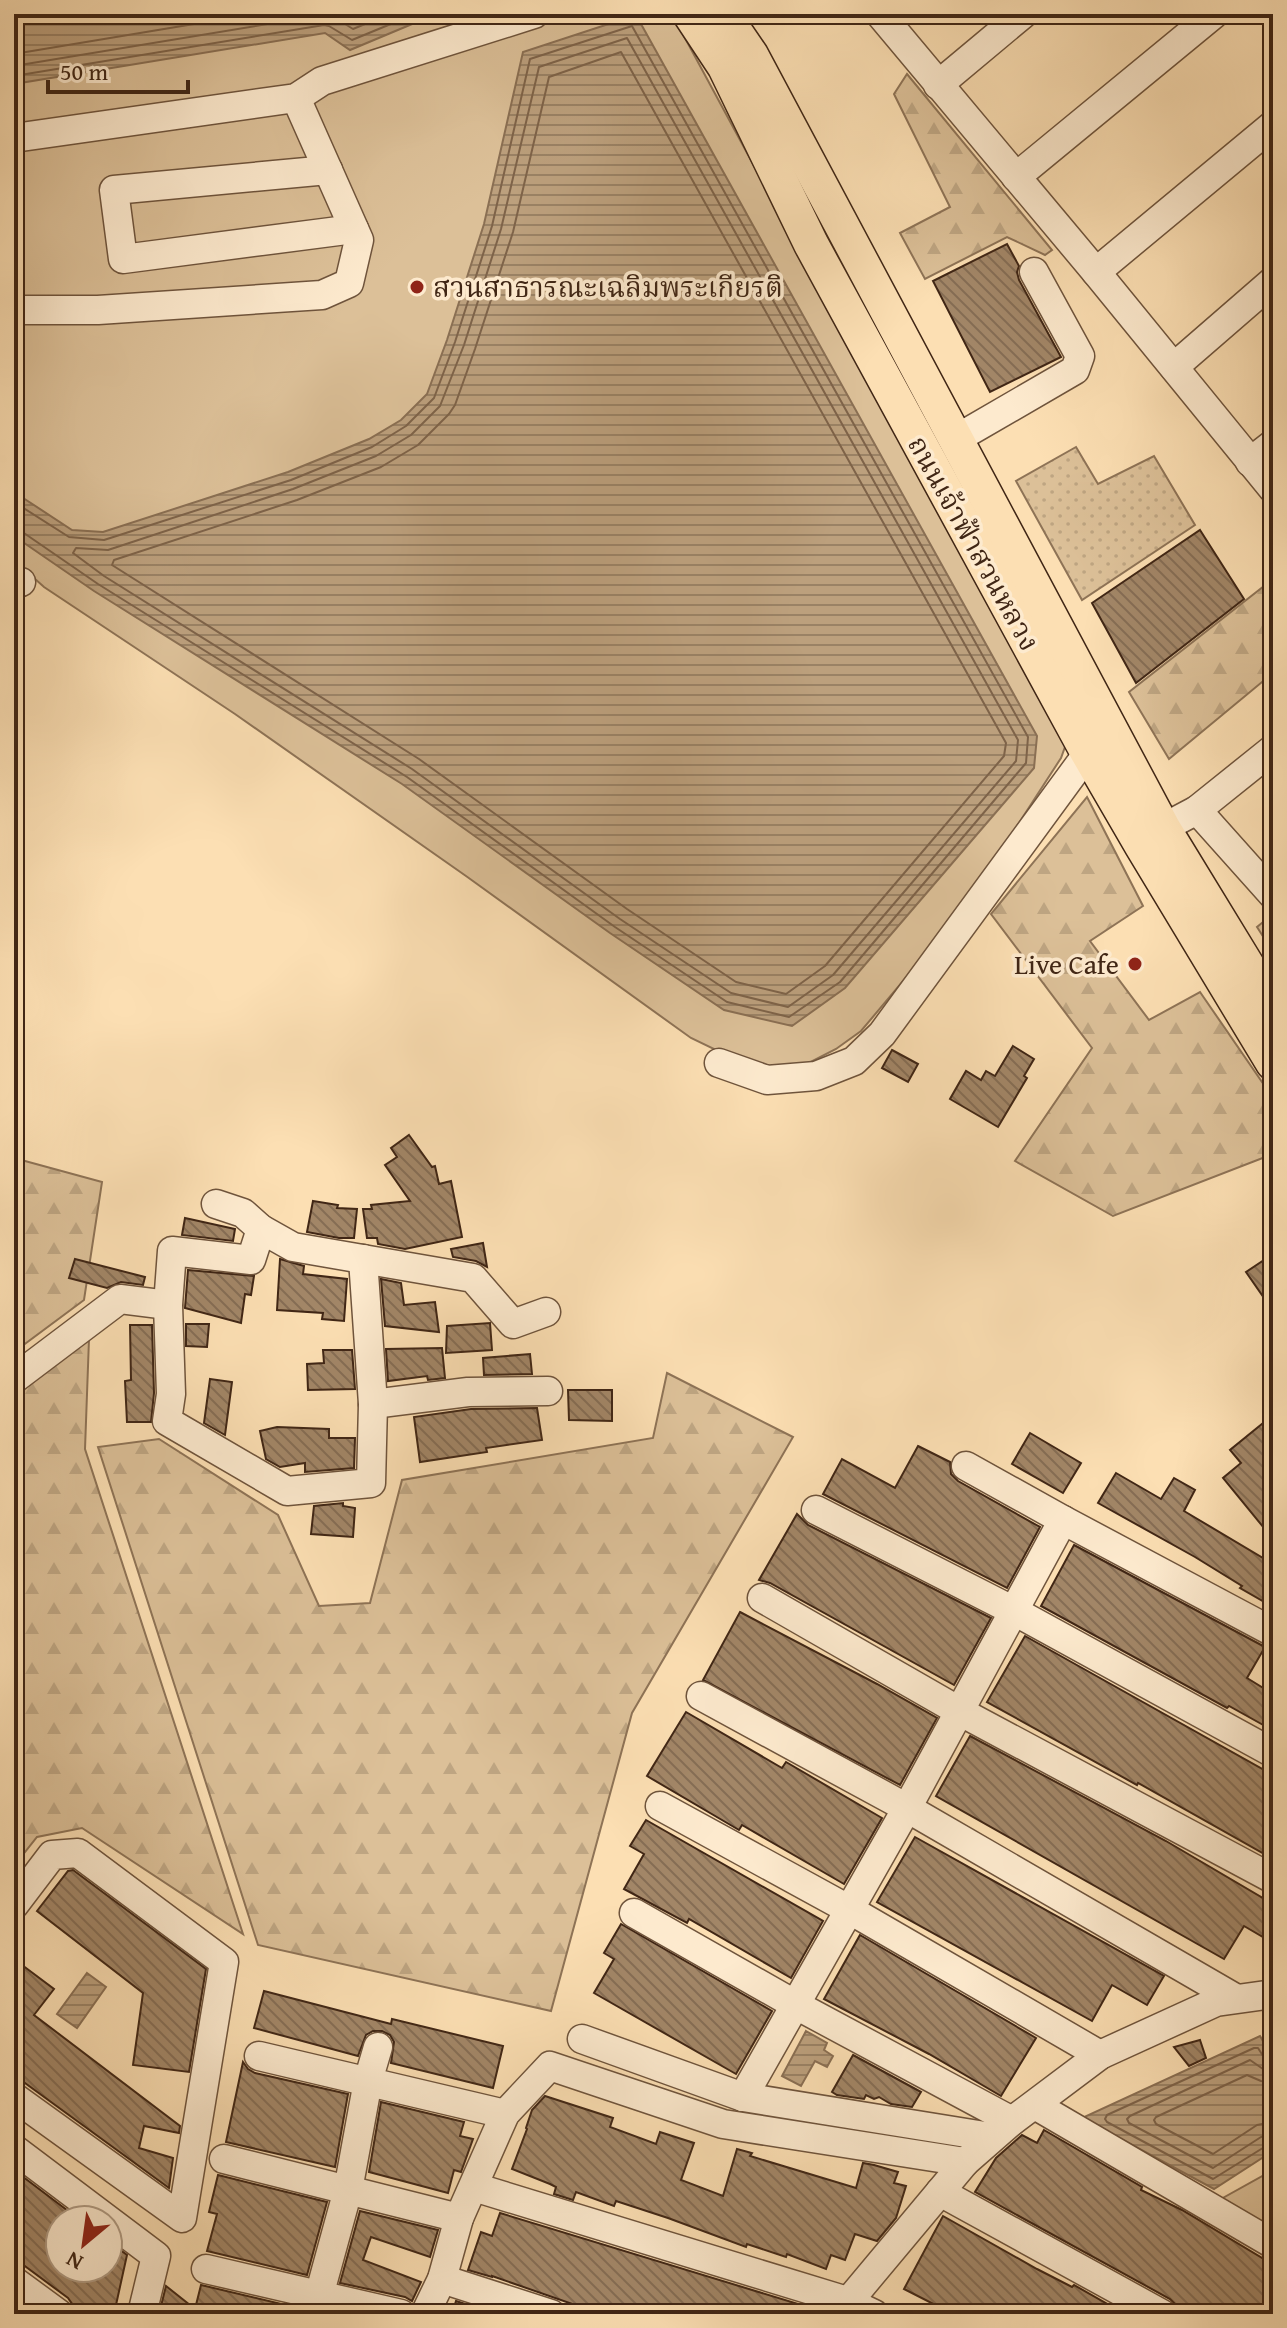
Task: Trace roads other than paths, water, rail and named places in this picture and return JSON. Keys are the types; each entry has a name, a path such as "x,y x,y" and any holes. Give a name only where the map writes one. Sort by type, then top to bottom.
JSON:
{"main road":[{"name":"ถนนเจ้าฟ้าสวนหลวง","path":"690,14 725,67 811,244 1088,753 1273,1063"},
{"name":"ถนนเจ้าฟ้าสวนหลวง","path":"723,14 751,55 1163,828 1273,1008"},
{"path":"811,244 843,229"}],"street":[{"path":"14,138 296,98 322,81 534,14"},
{"path":"880,14 1273,489"},
{"path":"938,85 1023,14"},
{"path":"1016,177 1214,14"},
{"path":"14,310 98,310 322,295 349,283 359,240 296,98"},
{"path":"1096,272 1273,125"},
{"path":"328,170 114,190 123,259 354,229"},
{"path":"956,439 1075,370 1080,356 1034,272"},
{"path":"1174,367 1273,281"},
{"path":"1250,462 1273,444"},
{"path":"1163,828 1197,810 1273,749"},
{"path":"719,1063 767,1080 816,1076 854,1061 882,1034 1088,753"},
{"path":"1197,810 1273,895"},
{"path":"216,1204 243,1213 261,1229 293,1247 473,1278 513,1324 546,1312"},
{"path":"261,1229 251,1260 172,1251 168,1305 171,1394 167,1421 287,1491 371,1483 373,1404 363,1259"},
{"path":"14,1379 120,1299 168,1305"},
{"path":"373,1404 468,1392 548,1391"},
{"path":"966,1466 1273,1632"},
{"path":"816,1510 1014,1611 1273,1753"},
{"path":"743,2097 907,1808 1063,1520"},
{"path":"762,1598 959,1711 1273,1879"},
{"path":"701,1696 907,1808 1235,1998"},
{"path":"660,1806 850,1910 1100,2055"},
{"path":"14,1905 52,1855 78,1853 224,1962 182,2218 14,2097"},
{"path":"634,1913 796,2005 1013,2121 1273,2244"},
{"path":"843,2307 965,2162 1100,2055 1216,2002 1271,1997"},
{"path":"582,2039 743,2097 1013,2121"},
{"path":"317,2304 348,2190 368,2081 378,2047"},
{"path":"259,2056 505,2114"},
{"path":"425,2314 442,2279 459,2218 505,2114 550,2066 723,2124 965,2162"},
{"path":"14,2149 156,2256 142,2314"},
{"path":"224,2159 459,2218"},
{"path":"474,2187 843,2307 874,2314"},
{"path":"940,2192 1162,2314"},
{"path":"206,2269 317,2304 401,2314"},
{"path":"442,2279 551,2314"},
{"path":"14,2281 59,2314"}],"water":[{"path":"14,14 436,14 350,50 325,33 14,84"},
{"name":"สวนสาธารณะเฉลิมพระเกียรติ","path":"636,15 1037,736 1034,768 845,988 792,1026 724,1010 610,933 402,784 94,591 14,536 14,492 72,530 103,532 288,472 369,439 401,420 427,394 447,340 484,224 523,52"},
{"path":"87,1973 106,1987 77,2028 57,2014"},
{"path":"806,2031 827,2043 824,2050 833,2056 827,2067 815,2061 801,2086 782,2076"},
{"path":"1260,2036 1273,2058 1273,2151 1214,2189 1082,2118"}],"place":[{"name":"สวนสาธารณะเฉลิมพระเกียรติ","path":"417,287"},
{"name":"Live Cafe","path":"1135,964"}]}
